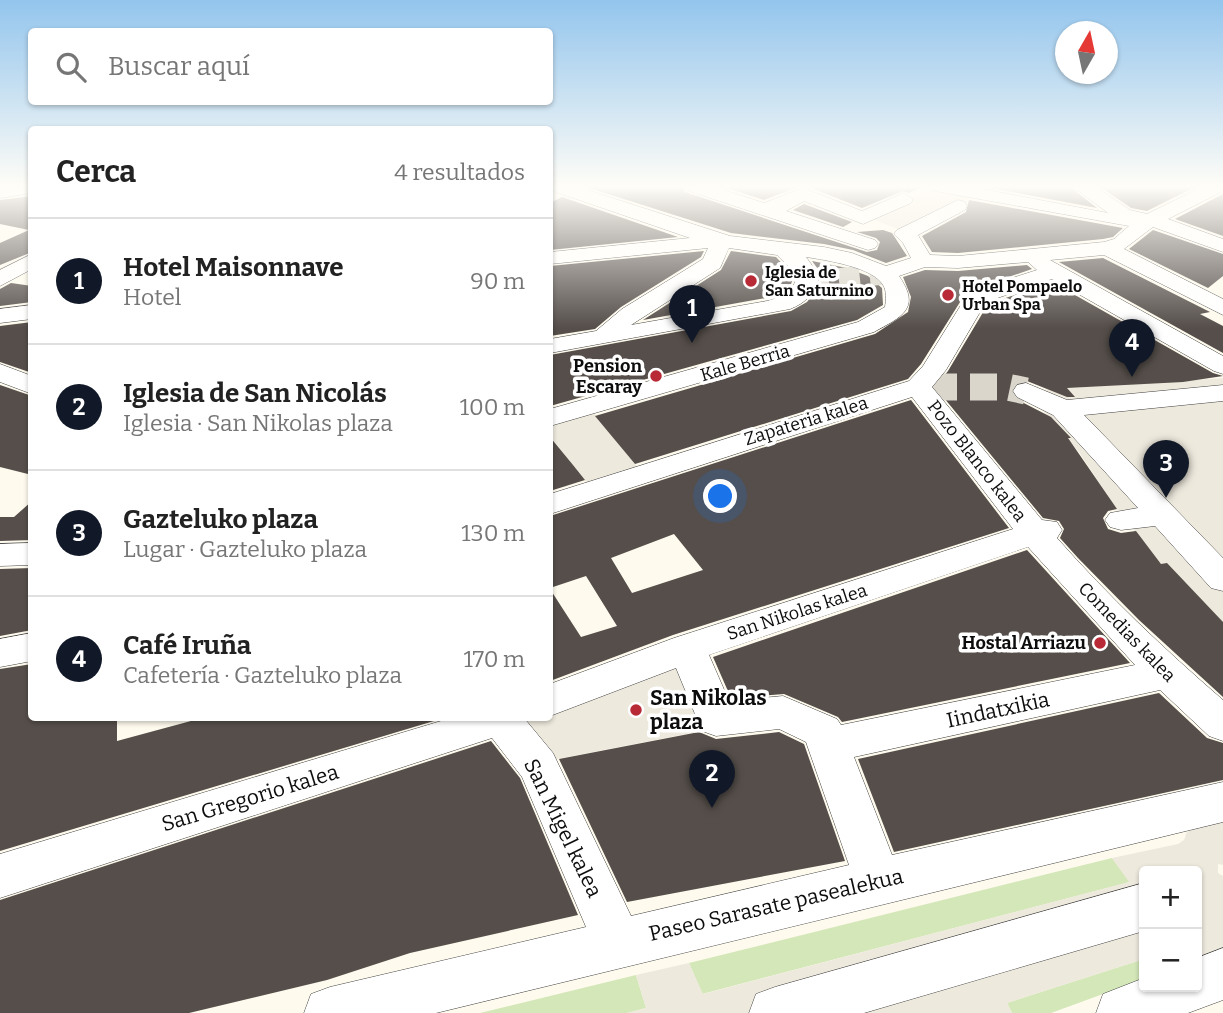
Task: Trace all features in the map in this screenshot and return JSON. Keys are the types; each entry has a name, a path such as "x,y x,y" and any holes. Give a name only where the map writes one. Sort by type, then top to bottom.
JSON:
{"street":[{"path":"701,233 722,240 826,252 884,262 958,262 1107,248 1121,243 1133,233"},
{"path":"823,233 884,262"},
{"path":"905,233 923,261 983,295"},
{"path":"1185,233 1223,246"},
{"path":"791,249 829,236"},
{"path":"553,258 722,240"},
{"path":"604,335 630,314 712,263 722,240"},
{"path":"1107,248 1223,308"},
{"path":"553,345 768,308 794,299 803,292 808,275 791,249"},
{"path":"1027,255 1223,366"},
{"path":"0,279 28,262"},
{"name":"Kale Berria","path":"553,417 866,327 896,310 899,298 884,262"},
{"path":"924,387 983,295 1055,271"},
{"path":"0,316 28,312"},
{"path":"0,372 28,384"},
{"name":"Zapateria kalea","path":"553,502 924,387"},
{"name":"Pozo Blanco kalea","path":"924,387 1041,533"},
{"path":"1026,391 1063,409 1223,579"},
{"path":"1063,409 1223,393"},
{"path":"1121,520 1162,515"},
{"name":"San Nikolas kalea","path":"553,699 692,647 1041,533"},
{"name":"Comedias kalea","path":"1041,533 1118,626 1223,724"},
{"path":"0,555 28,554"},
{"path":"692,647 716,719 783,712 823,731 875,872"},
{"path":"0,653 28,648"},
{"name":"Iindatxikia","path":"829,745 1167,674"},
{"name":"San Gregorio kalea","path":"0,876 492,721"},
{"name":"San Migel kalea","path":"504,721 538,766 618,943"},
{"name":"Paseo Sarasate pasealekua","path":"330,1013 618,943 875,872 1223,802"},
{"path":"775,1013 1139,908"},
{"path":"1202,982 1223,974"},
{"path":"1122,1013 1176,992"}],"green space":[{"path":"1112,858 1130,882 702,994 689,963"},
{"path":"1139,961 1139,981 1051,1013 1012,1013 1007,1003"},
{"path":"636,975 646,1008 627,1013 480,1013"}],"shaded area":[{"path":"1223,378 1223,622 1161,564 1118,511 1079,452 1026,391"},
{"path":"589,407 641,472 592,489 553,440 553,414 555,416"},
{"name":"San Nikolas plaza","path":"696,643 728,726 557,759 538,766 499,726 500,721 553,721 553,692"},
{"path":"1223,820 1223,865 1218,864 1218,873 1223,876 1223,951 1202,958 1202,866 1139,866 1139,961 1007,1003 1012,1013 627,1013 646,1008 636,975 689,963 703,994 1129,882 1112,858 1178,844 1184,840 1187,832"}],"building":[{"path":"28,233 28,254 0,265 0,243"},
{"path":"553,233 667,233 678,237 553,250"},
{"path":"733,233 810,233 867,252 877,250 880,242 861,233 892,233 907,256 886,263 853,250"},
{"path":"927,233 1117,233 1103,239 958,253 932,252 922,236"},
{"path":"1149,233 1163,233 1223,254 1223,276 1208,288 1129,249"},
{"path":"704,251 701,257 621,307 595,329 553,336 553,266"},
{"name":"Iglesia de San Saturnino","path":"731,251 776,257 794,276 791,284 781,293 766,298 643,320 721,270"},
{"path":"1103,258 1210,312 1200,314 1223,326 1223,353 1059,262"},
{"path":"812,261 847,268 868,276 882,288 883,305 857,320 553,405 553,354 791,311 807,302 818,288 821,273"},
{"path":"1027,265 1032,269 967,291 921,364 908,379 635,464 595,416 875,334 908,312 911,297 903,277 925,270 958,271"},
{"path":"1052,282 1213,373 1223,376 1183,382 1067,388 1075,397 1067,397 1027,381 1016,382 1011,390 1016,399 1051,417 1071,438 1068,438 1117,509 1108,511 1103,518 1108,529 1121,533 1136,531 1161,564 1167,563 1223,622 1223,697 1139,620 1078,558 1060,538 1064,529 1059,521 1043,518 935,387 948,371 988,304"},
{"path":"11,283 28,285 28,302 0,306 0,289"},
{"path":"28,322 28,372 0,362 0,326"},
{"path":"0,385 28,395 28,474 0,467"},
{"path":"911,400 1009,528 673,635 553,680 553,594 581,637 617,626 586,576 553,587 553,515","holes":["674,534 703,570 632,593 611,558"]},
{"path":"553,441 573,465 585,480 553,490"},
{"path":"28,505 28,540 0,541 0,517 14,517"},
{"path":"1027,550 1130,663 842,722 838,717 784,694 731,698 713,657"},
{"path":"28,568 28,631 0,636 0,569"},
{"path":"28,665 28,721 117,721 117,741 191,721 434,721 0,851 0,669"},
{"path":"1159,693 1207,738 1223,743 1223,780 894,852 858,759"},
{"path":"699,732 716,739 779,732 804,744 845,861 627,902 559,759"},
{"path":"491,741 520,778 578,915 410,953 327,980 189,1013 0,1013 0,900"}],"tunnel":[{"path":"808,282 884,274"},
{"path":"930,387 1007,387 1026,391"}],"place":[{"name":"Iglesia de San Saturnino","path":"751,281"},
{"name":"Hotel Pompaelo Urban Spa","path":"948,295"},
{"name":"Hotel Maisonnave","path":"692,343"},
{"name":"Pension Escaray","path":"656,376"},
{"name":"Café Iruña","path":"1132,377"},
{"name":"Gazteluko plaza","path":"1166,498"},
{"name":"Hostal Arriazu","path":"1100,643"},
{"name":"San Nikolas plaza","path":"636,710"},
{"name":"Iglesia de San Nicolás","path":"712,808"}]}
